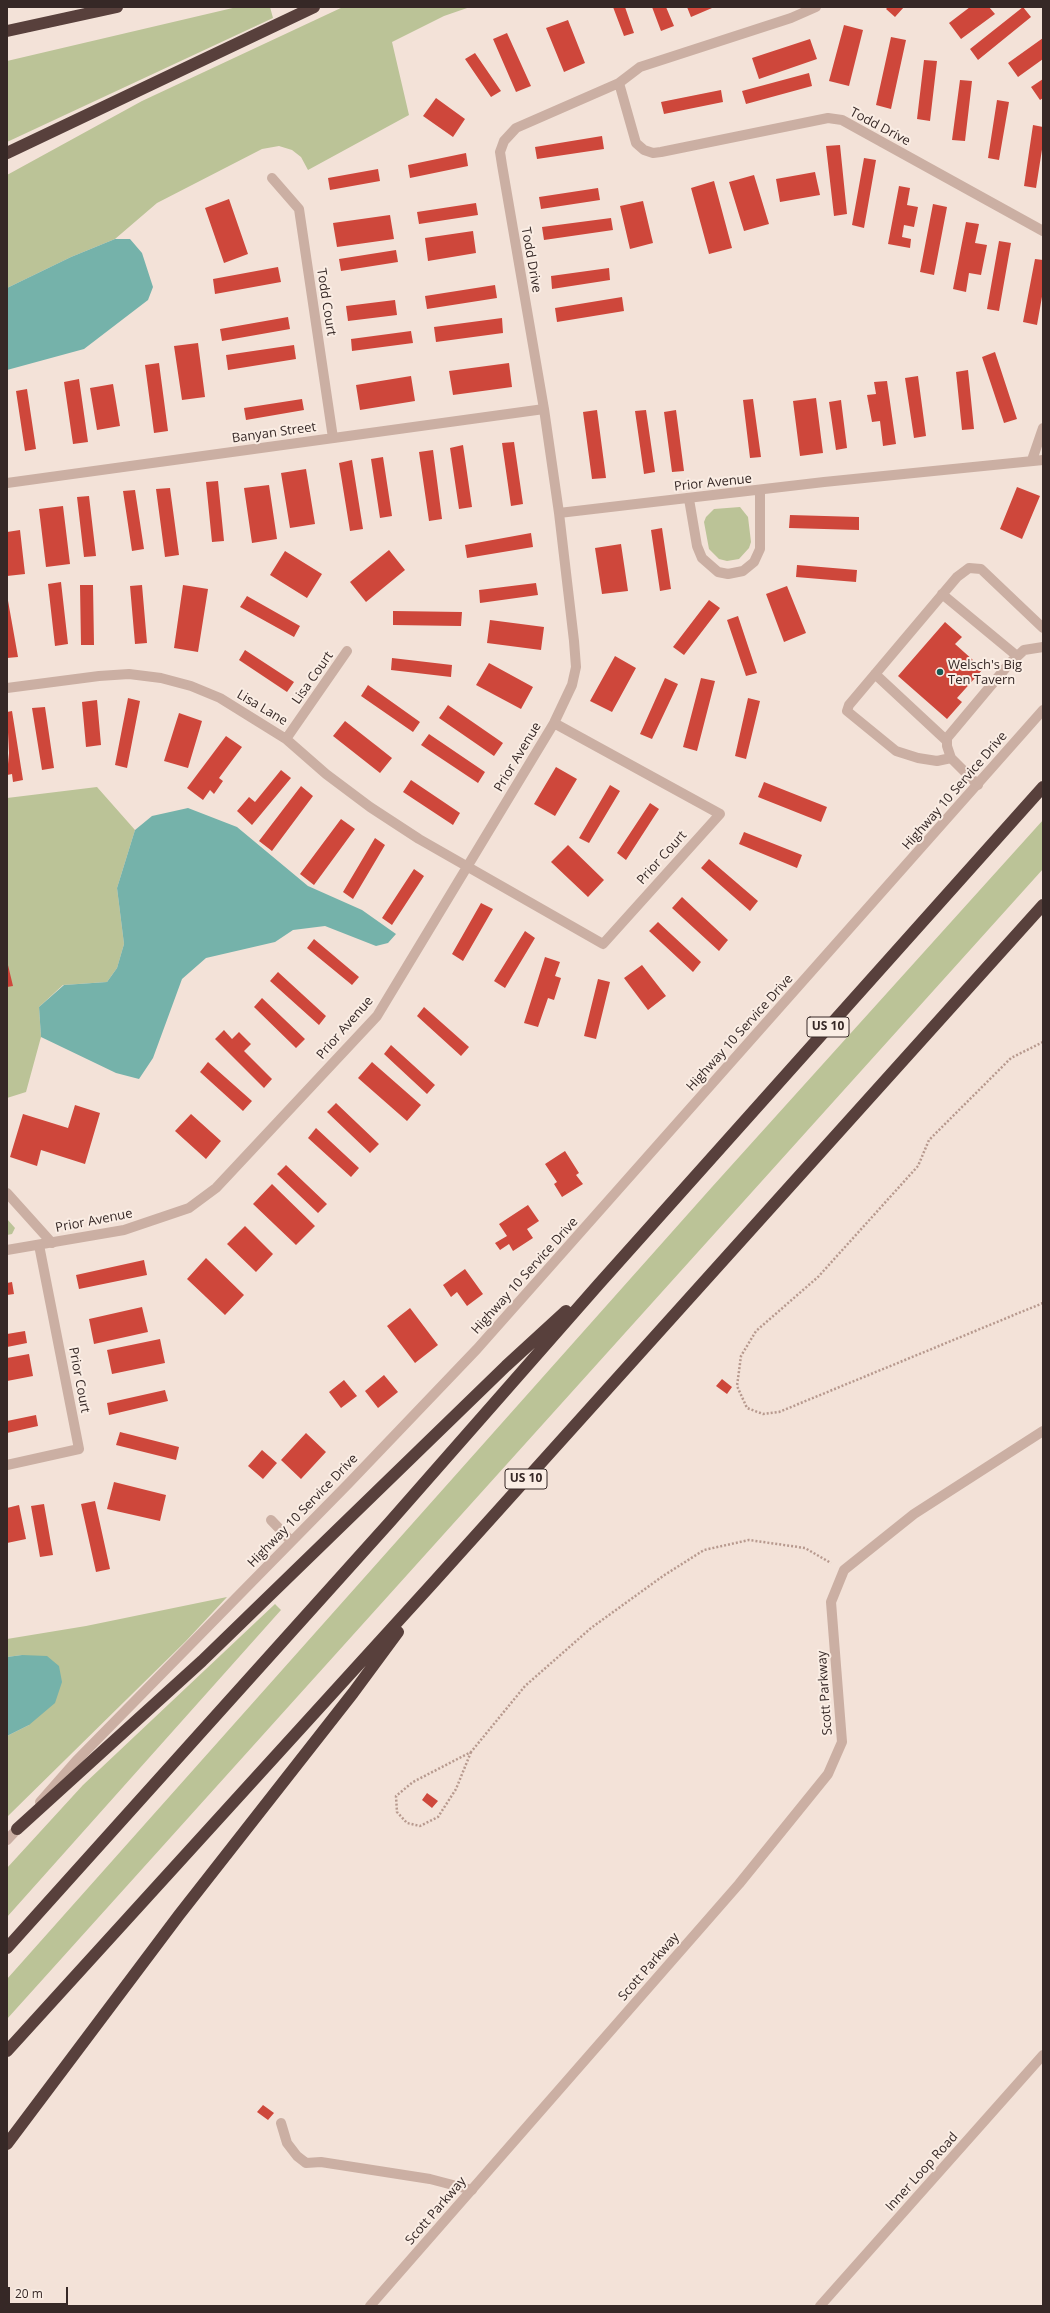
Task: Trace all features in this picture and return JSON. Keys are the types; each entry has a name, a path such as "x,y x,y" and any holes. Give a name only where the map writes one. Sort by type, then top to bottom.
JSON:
{"highway":[{"path":"7,31 117,7"},
{"path":"7,153 314,7"},
{"name":"US 10","path":"7,1948 389,1523 614,1267 1043,788"},
{"name":"US 10","path":"7,2051 432,1584 1043,905"},
{"path":"17,1829 202,1661 506,1366 614,1267"},
{"path":"7,2144 184,1909 353,1693 432,1584"}],"street":[{"name":"Todd Drive","path":"559,513 544,409 500,152 504,141 516,128 619,83 640,67 791,18 816,7"},
{"name":"Todd Drive","path":"619,83 636,143 644,150 653,153 661,152 828,118 842,120 1043,231"},
{"name":"Todd Court","path":"272,178 298,210 333,438"},
{"name":"Banyan Street","path":"7,483 544,409"},
{"path":"1032,460 1043,428"},
{"name":"Prior Avenue","path":"7,1250 124,1230 158,1220 190,1208 216,1188 377,1016 554,723 572,685 576,667 559,513 1043,460"},
{"path":"689,499 697,546 702,558 718,572 728,574 743,571 754,562 760,549 760,491"},
{"path":"952,758 937,761 896,751 848,712 849,705 956,577 969,568 981,569 1043,628"},
{"path":"942,594 1017,656"},
{"path":"947,743 951,732 1017,656 1024,650 1038,647"},
{"name":"Lisa Court","path":"286,738 347,651"},
{"name":"Lisa Lane","path":"7,688 99,676 129,674 161,678 191,686 220,698 286,738 326,774 370,807 419,839 467,866"},
{"path":"875,674 947,743 952,758 978,785"},
{"name":"Highway 10 Service Drive","path":"7,1840 76,1761 348,1484 477,1349 1043,710"},
{"name":"Prior Court","path":"467,866 603,944 720,814 554,723"},
{"path":"7,1193 52,1243"},
{"name":"Prior Court","path":"7,1465 79,1449 39,1245"},
{"path":"844,1570 914,1514 1043,1431"},
{"path":"271,1520 291,1541"},
{"name":"Scott Parkway","path":"370,2306 740,1884 828,1774 842,1742 831,1602 844,1570"},
{"name":"Inner Loop Road","path":"820,2306 1043,2054"},
{"path":"281,2123 287,2143 297,2156 306,2163 321,2162 430,2180 472,2190"}],"path":[{"path":"1043,1042 1011,1058 929,1140 918,1166 818,1277 756,1331 741,1356 737,1386 747,1408 763,1414 779,1412 1043,1303"},
{"path":"471,1752 413,1782 396,1796 397,1812 407,1823 420,1826 438,1817 456,1789 471,1752 525,1686 591,1628 663,1576 704,1550 749,1540 805,1548 844,1570"}],"green space":[{"path":"237,7 270,7 273,18 7,142 7,61"},
{"path":"343,7 470,7 444,16 392,42 409,115 308,170 301,157 292,150 279,146 262,149 157,203 115,239 71,257 7,288 7,175 142,101"},
{"path":"740,507 748,517 751,542 749,548 739,559 727,561 719,559 709,549 704,522 706,517 714,509"},
{"path":"97,787 135,830 117,888 124,944 117,968 107,982 63,985 39,1007 41,1037 26,1092 7,1098 7,798"},
{"path":"1043,820 1043,869 7,2019 7,1979 712,1187"},
{"path":"7,1219 15,1228 12,1234 7,1235"},
{"path":"227,1597 186,1641 7,1817 7,1736 29,1725 22,1655 7,1657 7,1639 86,1626"},
{"path":"275,1604 281,1610 7,1917 7,1868 83,1785"}],"water":[{"path":"115,239 130,239 142,253 153,287 148,300 84,349 7,370 7,288 71,257"},
{"path":"188,808 237,827 308,886 362,910 396,934 388,943 376,946 325,926 293,930 275,942 206,958 182,979 153,1058 139,1079 116,1073 41,1037 39,1007 64,985 107,982 117,968 124,944 117,888 135,830 152,816"},
{"path":"22,1655 47,1656 59,1666 62,1682 55,1703 29,1725 7,1736 7,1657"}],"building":[{"path":"613,7 625,7 634,33 624,36"},
{"path":"652,7 666,7 674,26 661,31"},
{"path":"687,7 712,7 712,8 691,17"},
{"path":"888,7 904,7 895,17 886,9"},
{"path":"970,7 989,7 995,14 961,39 949,23"},
{"path":"1023,7 1031,17 978,60 970,49"},
{"path":"568,20 585,63 564,72 546,28"},
{"path":"844,25 863,30 849,86 829,81"},
{"path":"507,33 531,86 516,92 493,39"},
{"path":"891,37 906,40 891,109 876,105"},
{"path":"1043,38 1043,59 1018,77 1008,63"},
{"path":"810,39 817,59 759,79 752,58"},
{"path":"475,53 501,91 491,97 465,59"},
{"path":"924,60 937,61 930,121 917,119"},
{"path":"809,73 812,86 746,104 742,91"},
{"path":"1043,79 1043,98 1040,100 1031,87"},
{"path":"960,80 972,81 965,141 952,140"},
{"path":"721,90 723,102 664,114 661,102"},
{"path":"436,98 465,119 453,137 423,116"},
{"path":"997,100 1009,102 999,160 988,158"},
{"path":"1033,125 1043,127 1043,143 1036,188 1024,186"},
{"path":"602,136 604,149 537,159 535,147"},
{"path":"840,145 847,214 834,216 826,146"},
{"path":"466,153 468,166 410,178 408,165"},
{"path":"864,158 876,160 864,228 852,225"},
{"path":"378,169 380,181 330,190 328,178"},
{"path":"815,172 820,195 780,202 776,179"},
{"path":"754,175 769,224 744,231 729,182"},
{"path":"714,181 732,248 709,254 691,188"},
{"path":"899,186 910,188 907,205 918,207 914,227 904,225 902,237 911,239 910,248 888,244"},
{"path":"598,188 600,200 541,209 539,197"},
{"path":"229,199 248,254 224,263 205,208"},
{"path":"643,201 653,243 630,249 620,206"},
{"path":"476,203 478,215 419,224 417,212"},
{"path":"933,204 947,207 934,275 920,272"},
{"path":"390,215 394,239 337,247 333,223"},
{"path":"611,218 613,230 544,240 542,227"},
{"path":"966,222 979,224 975,243 987,245 981,275 969,273 966,292 953,289"},
{"path":"473,231 476,253 428,261 425,238"},
{"path":"999,241 1011,243 999,311 987,309"},
{"path":"396,250 398,262 341,271 339,259"},
{"path":"1035,259 1043,260 1043,291 1037,325 1023,322"},
{"path":"278,267 281,282 215,294 213,279"},
{"path":"609,268 610,280 552,289 551,276"},
{"path":"495,285 497,298 427,309 425,296"},
{"path":"622,297 624,311 557,322 555,308"},
{"path":"395,300 397,315 348,321 346,306"},
{"path":"288,317 290,329 222,341 220,329"},
{"path":"502,318 503,333 436,342 434,327"},
{"path":"411,331 413,343 352,351 351,339"},
{"path":"198,343 205,397 182,400 174,346"},
{"path":"294,345 296,359 228,370 226,355"},
{"path":"995,352 1017,419 1004,423 982,357"},
{"path":"159,363 168,431 154,433 145,365"},
{"path":"509,363 512,387 453,395 449,371"},
{"path":"968,370 974,429 962,430 956,372"},
{"path":"411,376 415,401 360,410 356,385"},
{"path":"918,376 926,436 914,438 905,378"},
{"path":"79,379 88,442 73,444 64,382"},
{"path":"887,381 896,444 883,446 880,421 872,422 867,395 876,394 874,382"},
{"path":"113,384 120,426 97,430 90,388"},
{"path":"27,389 36,449 25,451 16,391"},
{"path":"816,398 823,453 800,456 793,401"},
{"path":"302,399 304,410 246,420 244,408"},
{"path":"753,399 761,457 750,458 743,400"},
{"path":"841,400 847,448 836,450 829,402"},
{"path":"597,410 606,478 592,479 583,412"},
{"path":"646,410 655,472 644,474 635,411"},
{"path":"676,410 684,471 672,472 664,412"},
{"path":"514,442 523,504 511,506 502,443"},
{"path":"463,445 472,507 459,509 450,448"},
{"path":"433,450 442,519 429,521 419,452"},
{"path":"383,457 392,516 380,518 371,459"},
{"path":"352,460 363,529 350,531 339,463"},
{"path":"306,469 315,524 290,528 281,473"},
{"path":"218,481 224,541 212,542 206,482"},
{"path":"269,485 277,539 252,543 244,488"},
{"path":"1017,487 1040,496 1022,539 1000,529"},
{"path":"170,488 179,555 165,557 156,489"},
{"path":"135,490 144,549 132,551 123,491"},
{"path":"89,496 96,556 84,557 77,497"},
{"path":"63,506 70,564 46,567 39,509"},
{"path":"790,515 859,517 859,530 789,528"},
{"path":"662,528 671,589 660,591 651,530"},
{"path":"20,530 25,574 7,576 7,532"},
{"path":"531,533 533,547 467,558 465,545"},
{"path":"621,544 628,591 602,594 595,548"},
{"path":"389,550 405,570 366,602 350,582"},
{"path":"285,551 322,574 307,598 270,575"},
{"path":"797,565 857,570 856,582 796,577"},
{"path":"61,582 68,644 55,646 48,584"},
{"path":"536,583 538,595 480,603 479,590"},
{"path":"80,585 93,585 94,645 81,645"},
{"path":"142,585 147,643 135,644 130,586"},
{"path":"183,585 208,589 198,652 174,648"},
{"path":"787,586 806,633 784,642 766,594"},
{"path":"7,595 18,657 7,658"},
{"path":"247,596 300,626 294,637 240,607"},
{"path":"709,600 720,608 684,655 673,647"},
{"path":"393,611 462,612 461,626 393,625"},
{"path":"738,616 757,673 746,676 727,620"},
{"path":"490,620 544,627 541,650 487,643"},
{"name":"Welsch's Big Ten Tavern","path":"945,622 962,637 955,644 983,669 957,698 962,702 947,719 898,676"},
{"path":"245,650 294,682 287,692 239,660"},
{"path":"615,656 636,668 612,712 590,701"},
{"path":"392,658 452,665 451,677 391,670"},
{"path":"489,663 533,687 521,709 476,685"},
{"path":"665,678 678,684 652,739 640,734"},
{"path":"701,678 715,681 697,751 683,747"},
{"path":"368,685 420,722 413,732 361,696"},
{"path":"128,698 140,701 127,768 115,765"},
{"path":"748,698 760,701 746,759 735,756"},
{"path":"97,700 101,745 86,747 82,702"},
{"path":"448,705 503,743 494,756 439,718"},
{"path":"45,707 54,768 42,770 32,708"},
{"path":"12,711 23,780 13,782 12,774 7,775 9,753 7,712"},
{"path":"179,713 202,721 188,768 164,761"},
{"path":"345,721 392,758 380,773 333,736"},
{"path":"429,734 485,772 478,783 421,745"},
{"path":"226,736 242,747 219,778 223,781 214,794 210,790 203,800 187,788"},
{"path":"556,767 577,779 555,816 534,804"},
{"path":"281,770 291,778 252,825 237,811 249,797 255,802"},
{"path":"411,780 460,813 453,825 403,792"},
{"path":"764,782 827,807 821,822 758,797"},
{"path":"610,785 620,791 589,843 579,838"},
{"path":"301,786 313,796 272,851 259,841"},
{"path":"650,803 659,809 626,860 617,853"},
{"path":"341,819 355,829 314,885 300,874"},
{"path":"744,832 802,855 797,868 739,844"},
{"path":"375,838 385,845 353,899 343,892"},
{"path":"568,845 604,880 588,897 551,862"},
{"path":"709,859 758,901 750,911 701,868"},
{"path":"414,869 424,876 392,925 382,918"},
{"path":"682,897 728,940 719,951 672,908"},
{"path":"481,903 493,909 463,961 452,954"},
{"path":"658,922 701,962 693,972 649,931"},
{"path":"525,931 535,938 505,988 494,981"},
{"path":"314,939 359,977 352,985 307,948"},
{"path":"545,957 560,962 555,976 561,978 554,1000 548,998 538,1027 524,1023"},
{"path":"7,961 13,986 7,987"},
{"path":"642,965 666,996 648,1010 624,978"},
{"path":"278,972 326,1016 319,1025 270,981"},
{"path":"598,979 610,982 596,1039 584,1036"},
{"path":"262,998 305,1039 296,1048 254,1007"},
{"path":"424,1007 469,1047 461,1056 417,1016"},
{"path":"224,1030 232,1039 239,1032 251,1044 244,1051 272,1079 264,1088 215,1039"},
{"path":"391,1045 435,1085 427,1094 384,1054"},
{"path":"208,1062 252,1101 243,1111 200,1072"},
{"path":"372,1062 421,1105 407,1121 358,1078"},
{"path":"336,1103 379,1144 370,1153 327,1112"},
{"path":"75,1105 100,1113 85,1164 41,1150 37,1166 10,1157 23,1114 68,1128"},
{"path":"191,1114 221,1141 206,1159 175,1131"},
{"path":"316,1128 359,1168 351,1177 308,1138"},
{"path":"565,1151 579,1173 576,1175 583,1184 562,1197 554,1184 557,1182 545,1164"},
{"path":"286,1165 327,1204 318,1213 277,1174"},
{"path":"272,1184 315,1226 296,1245 253,1204"},
{"path":"528,1205 539,1221 527,1229 533,1238 513,1251 509,1244 500,1250 495,1243 507,1236 499,1224"},
{"path":"245,1226 273,1254 256,1272 227,1244"},
{"path":"206,1258 244,1295 225,1315 187,1279"},
{"path":"144,1260 147,1275 79,1289 76,1275"},
{"path":"465,1269 483,1294 467,1306 457,1292 451,1297 443,1285"},
{"path":"12,1282 14,1294 7,1295 7,1283"},
{"path":"142,1307 148,1332 94,1344 89,1319"},
{"path":"410,1308 438,1345 415,1363 387,1326"},
{"path":"25,1331 27,1343 7,1347 7,1334"},
{"path":"160,1339 165,1363 112,1374 107,1350"},
{"path":"29,1354 33,1376 7,1381 7,1358"},
{"path":"384,1375 398,1392 378,1408 365,1391"},
{"path":"722,1379 732,1387 727,1394 716,1386"},
{"path":"344,1380 357,1396 341,1408 329,1392"},
{"path":"165,1390 168,1401 109,1415 107,1403"},
{"path":"36,1415 38,1426 7,1433 7,1421"},
{"path":"120,1432 179,1447 176,1460 116,1445"},
{"path":"306,1433 326,1452 301,1479 281,1460"},
{"path":"262,1450 277,1463 263,1479 248,1466"},
{"path":"114,1482 166,1495 160,1521 107,1509"},
{"path":"95,1501 110,1569 96,1572 81,1504"},
{"path":"44,1504 53,1555 40,1557 31,1506"},
{"path":"19,1505 26,1539 7,1543 7,1508"},
{"path":"427,1793 438,1801 432,1808 422,1800"},
{"path":"263,2105 274,2113 268,2120 257,2112"}],"place":[{"name":"Welsch's Big Ten Tavern","path":"940,672"}]}
